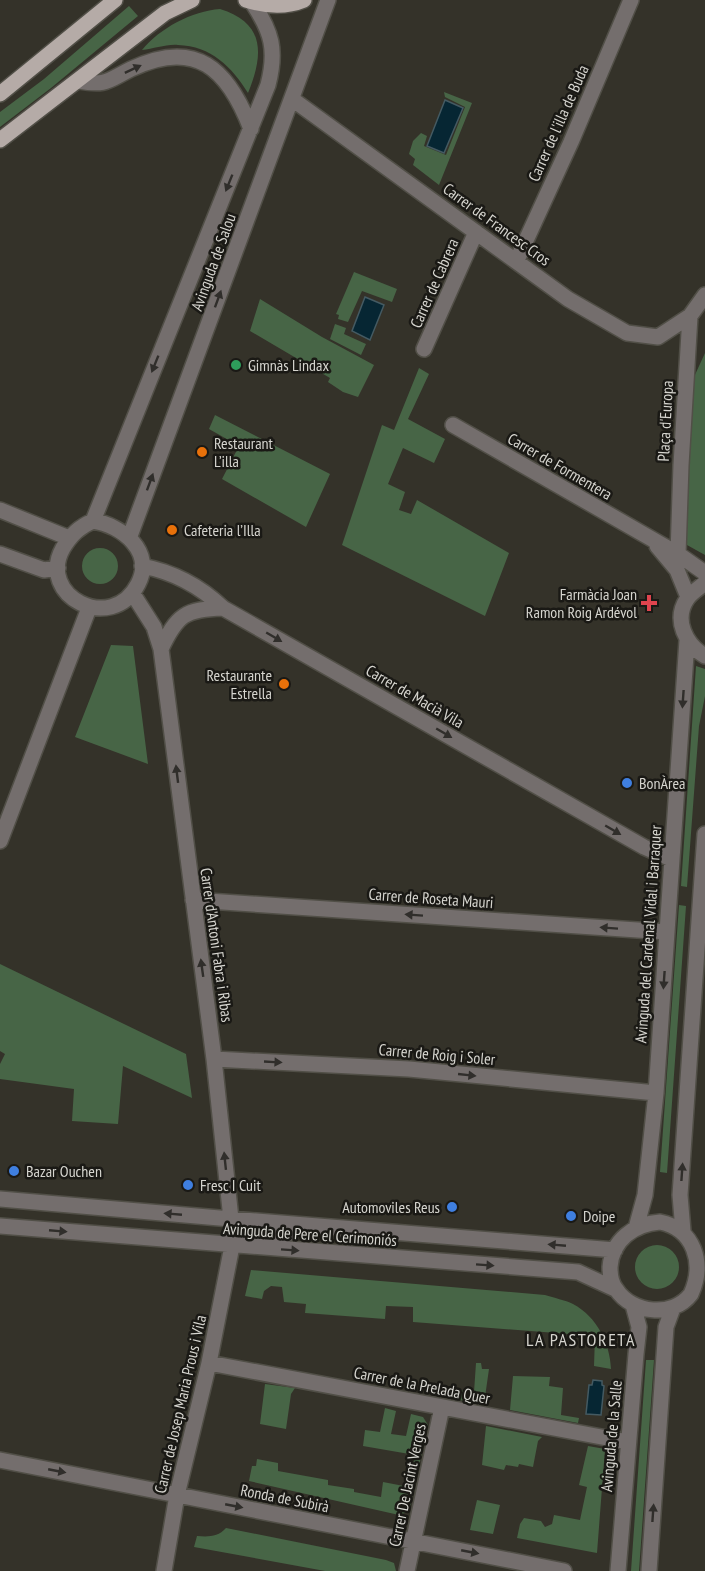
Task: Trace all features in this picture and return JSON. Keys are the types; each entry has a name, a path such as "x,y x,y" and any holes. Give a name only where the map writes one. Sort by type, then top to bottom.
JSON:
{"main road":[{"path":"0,94 115,0"},
{"path":"0,140 165,13 192,0"},
{"path":"249,1 274,5 294,4 304,0"}],"street":[{"name":"Avinguda de Salou","path":"130,536 328,0"},
{"name":"Carrer de l'illa de Buda","path":"517,260 571,142 631,0"},
{"path":"93,521 268,84 273,63 270,33 249,1"},
{"path":"78,81 95,84 114,80 130,70 166,57 180,56 198,61 216,72 234,91 251,129"},
{"name":"Carrer de Francesc Cros","path":"292,99 568,299 627,333 658,337 690,316"},
{"name":"Carrer de Cabrera","path":"424,349 476,232"},
{"path":"690,316 705,295"},
{"name":"Plaça d'Europa","path":"678,554 690,316"},
{"name":"Carrer de Formentera","path":"453,425 678,554 705,573"},
{"path":"0,510 69,538"},
{"path":"93,521 103,523 118,528 130,536 140,552 142,566 140,582 122,603 108,608 88,608 66,592 59,579 60,554 69,538 81,526 93,521"},
{"name":"Carrer de Formentera","path":"649,538 677,570 688,597"},
{"path":"0,554 44,570 58,568"},
{"name":"Carrer de Macià Vila","path":"142,566 180,576 208,594 223,608 644,847 671,859"},
{"path":"688,597 705,583"},
{"name":"Carrer d'Antoni Fabra i Ribas","path":"132,594 154,627 160,649 214,1059 232,1246"},
{"name":"Avinguda del Cardenal Vidal i Barraquer","path":"636,1228 645,1195 656,1093 687,640 682,627 682,613 688,597"},
{"path":"0,841 88,608"},
{"path":"160,649 171,628 187,614 198,609 223,608"},
{"path":"687,640 695,650 705,656"},
{"path":"683,1231 680,1195 701,938 705,834"},
{"name":"Carrer de Roseta Mauri","path":"193,900 667,932"},
{"name":"Carrer de Roig i Soler","path":"214,1059 410,1069 656,1093"},
{"name":"Avinguda de Pere el Cerimoniós","path":"0,1198 615,1250"},
{"path":"660,1222 683,1231 702,1253 701,1286 690,1296 673,1308 659,1311 633,1305 615,1289 610,1272 615,1250 624,1237 647,1223 660,1222"},
{"path":"232,1246 248,1233 285,1236 305,1225"},
{"name":"Avinguda de Pere el Cerimoniós","path":"0,1226 578,1272 615,1289"},
{"name":"Carrer de Josep Maria Prous i Vila","path":"164,1571 177,1495 209,1363 232,1246"},
{"name":"Avinguda de la Salle","path":"618,1571 639,1327 633,1305"},
{"path":"649,1571 666,1328 673,1308"},
{"name":"Carrer de la Prelada Quer","path":"209,1363 628,1442"},
{"name":"Carrer De Jacint Verges","path":"407,1571 442,1407"},
{"name":"Ronda de Subirà","path":"0,1460 564,1571"}],"green space":[{"path":"129,6 138,16 0,127 0,112 44,79"},
{"path":"220,9 235,15 246,23 253,31 257,42 257,65 248,93 228,67 201,49 174,45 142,50 149,42 177,22 199,13"},
{"path":"444,92 472,103 439,185 413,165 415,159 409,154 413,141 421,133 427,136 424,146 446,155 465,107 445,97"},
{"path":"354,272 397,289 392,302 362,291 348,322 338,319 339,315 336,314"},
{"path":"260,299 322,337 374,365 358,397 343,392 328,382 330,378 250,331"},
{"path":"335,324 346,328 344,334 366,344 361,355 330,339"},
{"path":"705,353 705,555 687,545 682,539 694,377"},
{"path":"419,368 429,374 408,419 445,439 434,463 403,448 388,484 405,492 399,510 411,514 417,500 509,553 485,616 342,545 382,425 394,430"},
{"path":"215,415 330,474 306,527 222,479 239,446 209,429"},
{"path":"100,548 113,553 118,566 113,579 100,584 87,579 82,566 87,553"},
{"path":"111,645 133,646 148,764 75,737"},
{"path":"696,666 705,669 705,696 699,726 687,887 681,886"},
{"path":"679,905 686,906 667,1173 660,1172"},
{"path":"0,964 186,1054 192,1098 123,1066 118,1124 72,1121 74,1089 0,1079 0,1064 5,1054 0,1051"},
{"path":"657,1245 666,1246 673,1251 678,1258 678,1276 673,1283 666,1288 657,1289 648,1288 641,1283 636,1276 635,1267 636,1258 641,1251 648,1246"},
{"path":"251,1270 545,1295 573,1304 589,1316 605,1340 611,1369 594,1366 595,1336 413,1322 413,1307 386,1306 385,1319 305,1313 306,1304 284,1302 282,1287 271,1286 264,1291 262,1299 245,1296"},
{"path":"646,1360 654,1360 639,1571 631,1571"},
{"path":"476,1363 481,1363 482,1369 489,1369 484,1404 459,1400 458,1390 474,1392"},
{"path":"513,1376 550,1377 549,1386 563,1388 561,1415 579,1418 578,1423 510,1410"},
{"path":"265,1384 295,1388 291,1394 286,1429 260,1424"},
{"path":"385,1408 396,1411 391,1434 406,1436 411,1414 423,1417 428,1425 409,1511 399,1515 249,1481 252,1466 256,1466 257,1459 278,1463 278,1471 328,1480 328,1485 354,1489 354,1492 381,1497 383,1482 409,1487 415,1455 363,1446 365,1430 380,1432"},
{"path":"486,1426 542,1437 538,1441 533,1467 519,1464 518,1467 506,1465 504,1470 482,1465"},
{"path":"588,1446 605,1449 597,1553 517,1538 524,1518 541,1521 545,1527 552,1524 554,1515 580,1520 587,1487 579,1485"},
{"path":"477,1500 500,1505 493,1534 470,1530"},
{"path":"226,1528 386,1560 394,1563 396,1571 325,1571 194,1547 197,1536 213,1536"}],"water":[{"path":"445,100 463,108 444,153 427,146"},
{"path":"365,297 384,305 370,340 352,331"},
{"path":"593,1380 602,1381 604,1386 601,1415 586,1414 589,1385 592,1385"}],"place":[{"name":"Gimnàs Lindax","path":"236,365"},
{"name":"Restaurant L’illa","path":"202,452"},
{"name":"Cafeteria l’Illa","path":"172,530"},
{"name":"Farmàcia Joan Ramon Roig Ardévol","path":"649,603"},
{"name":"Restaurante Estrella","path":"284,684"},
{"name":"BonÀrea","path":"627,783"},
{"name":"Bazar Ouchen","path":"14,1171"},
{"name":"Fresc I Cuit","path":"188,1185"},
{"name":"Automoviles Reus","path":"452,1207"},
{"name":"Doipe","path":"571,1216"}],"district":[{"name":"LA PASTORETA","path":"581,1340"}]}
